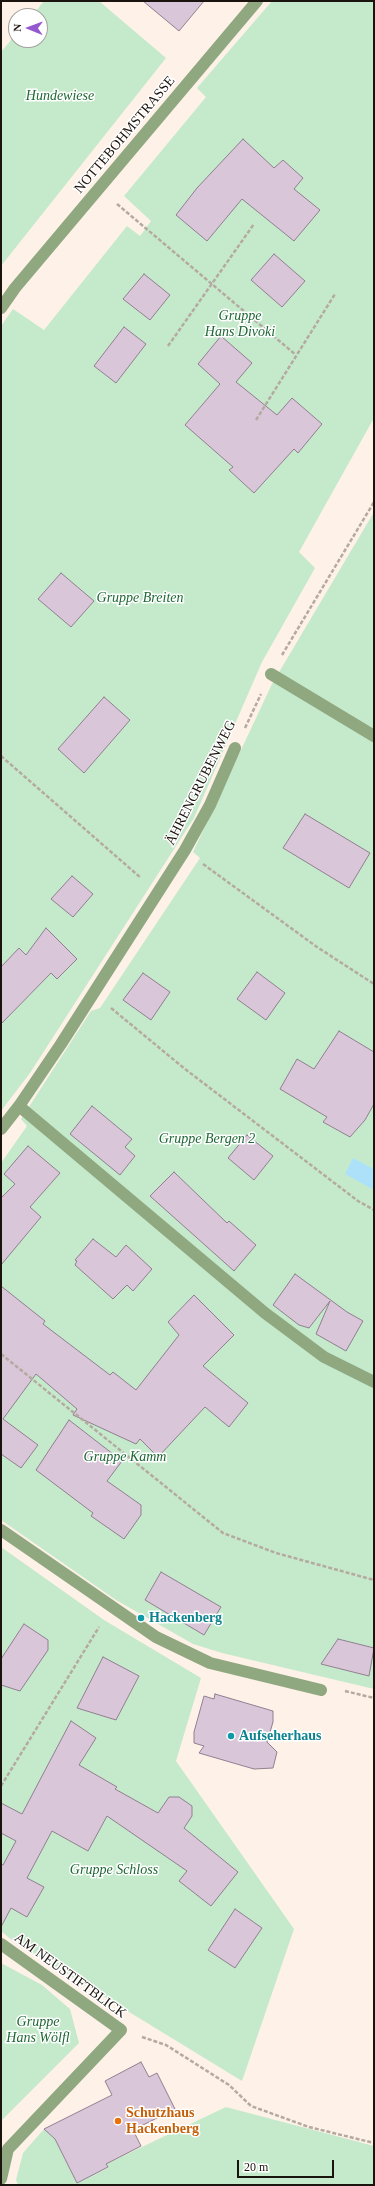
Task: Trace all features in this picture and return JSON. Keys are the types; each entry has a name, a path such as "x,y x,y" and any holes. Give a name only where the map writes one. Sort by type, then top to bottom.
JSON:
{"street":[{"name":"NOTTEBOHMSTRASSE","path":"1,308 15,288 257,1"},
{"path":"271,674 374,736"},
{"name":"ÄHRENGRUBENWEG","path":"1,1129 19,1106 185,850 210,805 235,748"},
{"path":"19,1106 265,1313 324,1357 374,1382"},
{"path":"1,1530 156,1637 210,1663 321,1690"},
{"name":"AM NEUSTIFTBLICK","path":"1,1944 121,2030 8,2149 1,2179"}],"path":[{"path":"100,189 296,355"},
{"path":"168,346 254,224"},
{"path":"256,420 335,294"},
{"name":"ÄHRENGRUBENWEG","path":"235,748 271,674 374,502"},
{"path":"1,756 102,842 157,893"},
{"path":"185,850 317,947 374,984"},
{"path":"93,993 185,1069 358,1201 374,1210"},
{"path":"1,1354 223,1533 276,1553 374,1580"},
{"path":"1,1786 112,1608"},
{"path":"321,1690 335,1688 374,1698"},
{"path":"121,2030 166,2045 229,2084 251,2106 309,2127 374,2144"}],"green space":[{"name":"Hundewiese","path":"44,1 99,1 166,58 1,266 1,52 8,44 8,48 48,48 48,8 38,8"},
{"path":"272,1 374,1 374,418 299,552 315,568 262,662 194,818 30,1073 1,1111 1,326 13,309 44,330 127,226 140,236 151,221 124,196 206,97 197,88"},
{"path":"374,512 374,1689 222,1653 193,1644 116,1600 1,1520 1,1163 27,1126 21,1119 91,1011 100,1008 200,858 193,852 272,684"},
{"name":"Gruppe Schloss","path":"1,1547 104,1620 201,1678 176,1761 294,1929 242,2081 13,1941 1,1931"},
{"name":"Gruppe Hans Wölfl","path":"1,1963 42,1985 70,2009 79,2043 1,2121"},
{"path":"226,2107 374,2146 374,2185 18,2185 16,2180 23,2153 44,2129 55,2139 77,2183 108,2168 106,2164"}],"water":[{"path":"353,1158 374,1169 374,1190 345,1174"}],"building":[{"path":"143,1 204,1 179,31"},
{"path":"243,139 274,168 283,160 303,178 294,189 320,210 294,241 242,199 207,241 176,215 197,188"},
{"path":"274,254 305,281 282,307 251,280"},
{"path":"144,274 170,295 150,320 123,299"},
{"path":"124,327 146,344 116,383 94,366"},
{"path":"221,336 252,363 236,382 277,415 292,398 322,424 298,453 294,449 254,493 229,470 233,467 185,425 220,384 198,364"},
{"path":"61,573 94,601 71,627 38,599"},
{"path":"104,697 130,720 84,773 58,749"},
{"path":"305,814 370,853 349,888 283,848"},
{"path":"72,876 93,894 73,917 51,899"},
{"path":"46,928 77,959 57,979 51,973 1,1024 1,967 19,948 26,955"},
{"path":"257,972 285,993 266,1020 237,999"},
{"path":"143,973 170,992 151,1020 123,1000"},
{"path":"339,1031 374,1052 374,1104 365,1120 350,1137 323,1122 327,1117 280,1089 297,1059 314,1069"},
{"path":"92,1106 132,1139 125,1147 135,1156 120,1175 70,1134"},
{"path":"247,1135 273,1156 254,1180 228,1158"},
{"path":"28,1146 60,1173 30,1207 41,1217 1,1265 1,1198 15,1184 4,1174"},
{"path":"174,1172 227,1223 229,1221 256,1245 234,1271 150,1196"},
{"path":"93,1239 116,1257 126,1245 152,1269 133,1291 127,1285 113,1299 75,1265 77,1261 75,1260"},
{"path":"295,1274 347,1312 363,1321 346,1351 316,1334 330,1301 309,1328 299,1325 273,1305"},
{"path":"1,1286 45,1321 43,1324 110,1375 113,1372 136,1390 179,1335 168,1322 194,1295 234,1335 203,1366 248,1403 229,1427 205,1407 158,1457 140,1439 136,1444 73,1415 77,1409 36,1374 3,1419 38,1445 21,1468 1,1454"},
{"path":"69,1420 122,1461 107,1481 141,1505 141,1515 124,1539 91,1516 93,1513 36,1470"},
{"path":"161,1572 221,1607 204,1635 145,1600"},
{"path":"24,1624 48,1640 48,1650 20,1691 1,1685 1,1659"},
{"path":"338,1639 374,1648 369,1676 321,1664"},
{"path":"103,1657 139,1676 116,1720 77,1708"},
{"name":"Aufseherhaus","path":"215,1694 273,1711 273,1722 267,1742 277,1752 273,1768 254,1769 199,1753 204,1746 194,1743 194,1732 204,1696 214,1699"},
{"path":"71,1721 96,1738 79,1765 117,1787 115,1789 158,1813 169,1797 179,1797 192,1806 192,1816 184,1828 238,1872 211,1906 179,1881 187,1871 107,1816 88,1851 52,1831 27,1878 44,1887 27,1917 11,1908 1,1927 1,1864 3,1865 16,1841 1,1833 1,1803 22,1814"},
{"path":"235,1909 262,1928 235,1968 208,1950"},
{"name":"Schutzhaus Hackenberg","path":"141,2062 149,2077 157,2073 175,2109 133,2130 141,2146 106,2164 108,2167 77,2183 55,2139 44,2129 112,2095 105,2081"}],"place":[{"name":"Hackenberg","path":"141,1618"},
{"name":"Aufseherhaus","path":"231,1736"},
{"name":"Schutzhaus Hackenberg","path":"118,2121"}],"park label":[{"name":"Gruppe Hans Divoki","path":"240,324"},
{"name":"Gruppe Breiten","path":"140,598"},
{"name":"Gruppe Bergen 2","path":"207,1139"},
{"name":"Gruppe Kamm","path":"125,1457"}]}
